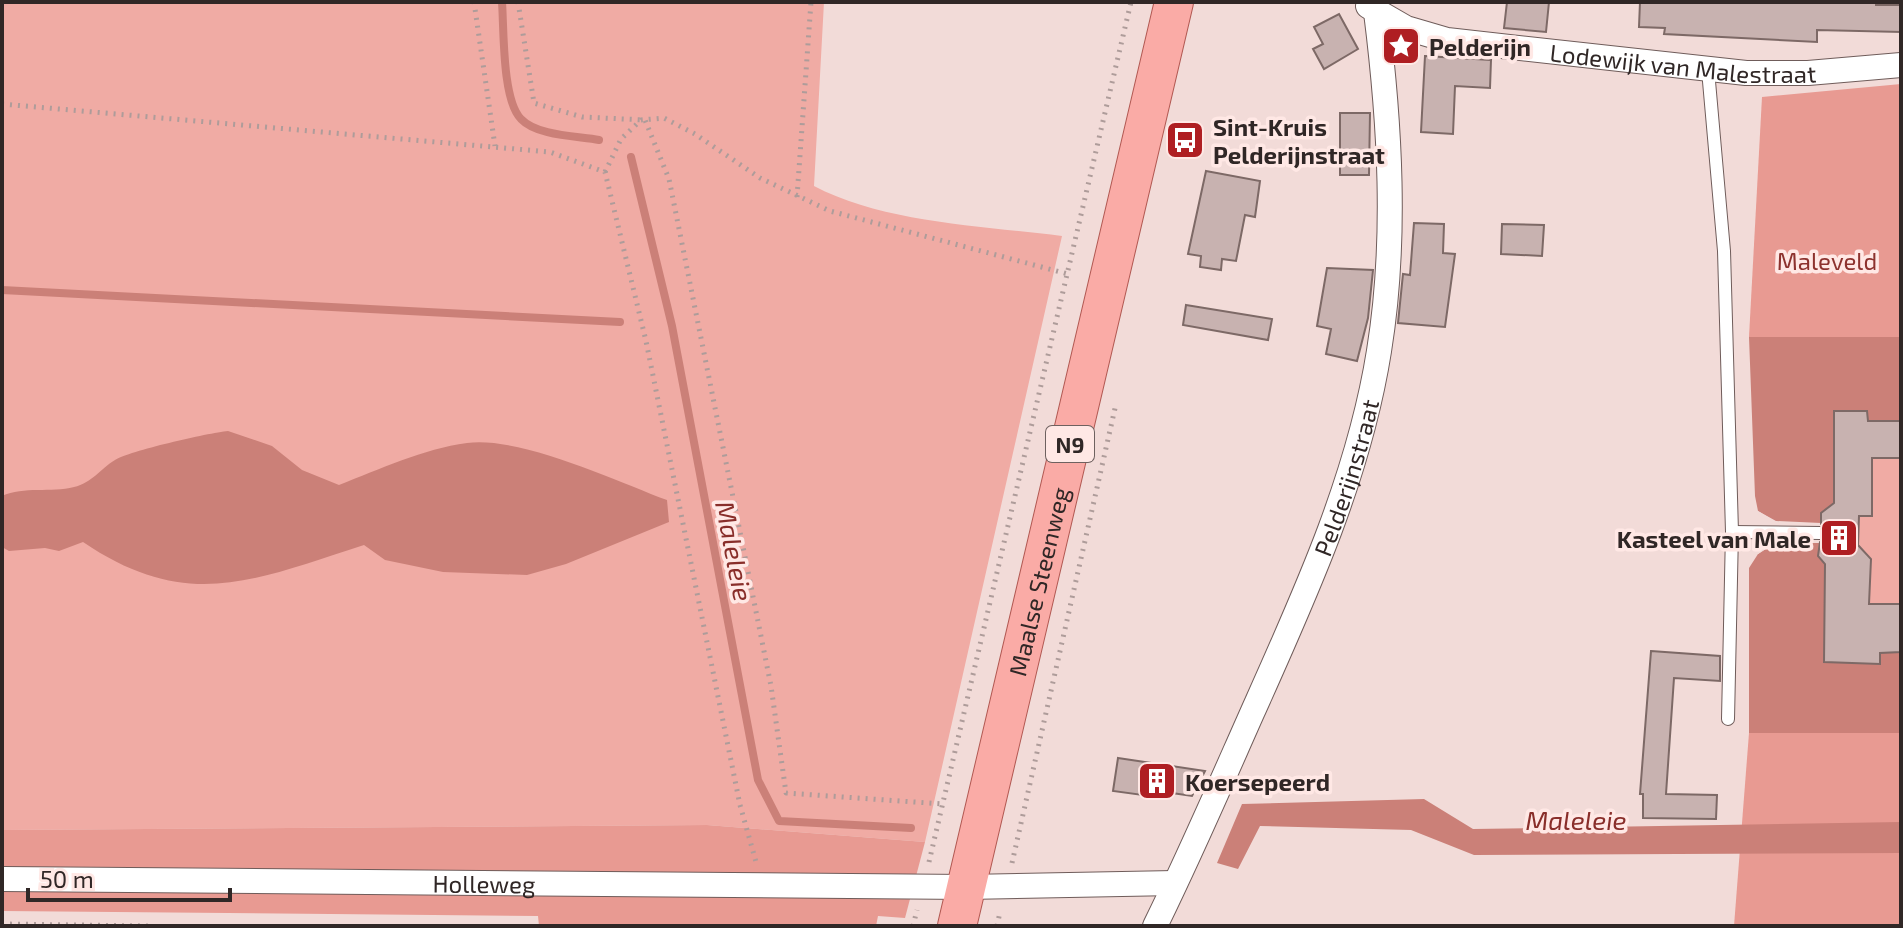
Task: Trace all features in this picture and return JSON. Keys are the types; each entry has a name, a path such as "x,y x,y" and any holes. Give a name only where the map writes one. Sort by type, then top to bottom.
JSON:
{"main road":[{"name":"Maalse Steenweg","path":"957,926 1174,2"}],"street":[{"name":"Lodewijk van Malestraat","path":"1369,7 1423,35 1447,40 1708,70 1808,73 1901,65"},
{"name":"Pelderijnstraat","path":"1155,926 1322,555 1365,415 1379,353 1387,284 1387,118 1369,7"},
{"name":"Holleweg","path":"2,879 967,887 1175,883"}],"lane":[{"path":"1708,70 1724,251 1732,532 1728,719"},
{"path":"1732,532 1821,533"}],"path":[{"path":"474,2 495,146"},
{"path":"518,2 534,103 582,117 664,118 695,134 721,155 797,197 830,211 1068,274"},
{"path":"797,197 811,2"},
{"path":"913,926 1131,2"},
{"path":"2,104 550,152 605,172"},
{"path":"645,120 621,139 605,172 646,341 740,805 762,884"},
{"path":"645,120 672,194 771,686 786,793 943,804"},
{"path":"997,926 1117,396"},
{"path":"2,924 149,926"}],"shaded area":[{"path":"2,2 824,2 814,186 871,208 903,215 1062,236 925,842 707,825 2,830"},
{"path":"1749,337 1901,337 1901,421 1868,421 1867,411 1834,511 1822,512 1820,551 1860,664 1879,664 1880,653 1901,652 1901,733 1749,733 1749,568 1758,554 1775,543 1776,522 1758,511 1755,496"},
{"path":"228,431 272,446 302,470 339,485 402,460 451,446 489,443 514,446 568,462 667,500 669,522 566,564 527,575 443,572 385,560 364,545 254,578 222,583 189,583 156,577 121,564 83,542 59,551 45,548 9,551 2,547 2,496 19,491 74,487 123,456"},
{"path":"1872,458 1901,458 1901,604 1869,604 1871,560 1858,548 1859,516"},
{"path":"1424,799 1473,829 1901,822 1901,853 1474,855 1411,830 1260,826 1238,869 1217,863 1242,804"}],"green space":[{"name":"Maleveld","path":"1901,84 1901,337 1749,337 1762,97"},
{"path":"1749,733 1901,733 1901,926 1734,926"},
{"path":"707,825 925,842 905,918 878,916 876,926 539,926 538,916 2,911 2,830"}],"pier":[{"path":"1758,511 1776,521 1821,523 1820,543 1775,543 1758,554 1758,549 1771,540 1772,524 1758,516"}],"building":[{"path":"1507,2 1549,2 1546,32 1504,28"},
{"path":"1640,2 1876,2 1876,5 1901,5 1901,32 1817,30 1817,42 1664,34 1665,28 1639,27"},
{"path":"1339,14 1358,49 1324,69 1313,49 1323,44 1314,27"},
{"path":"1425,56 1491,60 1490,88 1455,86 1453,134 1421,132"},
{"path":"1340,113 1370,113 1369,175 1340,175"},
{"path":"1206,171 1260,181 1255,217 1245,215 1236,261 1222,259 1221,270 1200,267 1201,256 1188,254"},
{"path":"1414,223 1444,224 1443,253 1455,254 1445,327 1398,323 1403,274 1410,275"},
{"path":"1502,224 1544,225 1542,256 1501,254"},
{"path":"1327,268 1373,270 1368,318 1357,361 1326,354 1331,329 1317,326"},
{"path":"1186,305 1272,319 1268,340 1183,325"},
{"name":"Kasteel van Male","path":"1834,411 1867,411 1868,421 1901,421 1901,458 1872,458 1872,516 1859,516 1858,545 1871,559 1869,604 1901,604 1901,652 1880,653 1880,664 1824,662 1825,564 1818,556 1820,542 1830,534 1821,524 1821,513 1834,503"},
{"path":"1651,651 1720,656 1720,681 1674,678 1666,794 1717,795 1716,819 1643,818 1643,794 1640,794"},
{"name":"Koersepeerd","path":"1118,758 1205,771 1192,796 1158,791 1157,797 1113,791"}],"waterway":[{"name":"Maleleie","path":"502,2 507,81 515,110 521,119 547,132 599,140"},
{"name":"Maleleie","path":"631,157 672,326 758,780 779,821 911,828"},
{"path":"2,290 620,322"}],"place":[{"name":"Pelderijn","path":"1401,46"},
{"name":"Sint-Kruis Pelderijnstraat","path":"1185,140"},
{"name":"Kasteel van Male","path":"1839,538"},
{"name":"Koersepeerd","path":"1157,781"}]}
